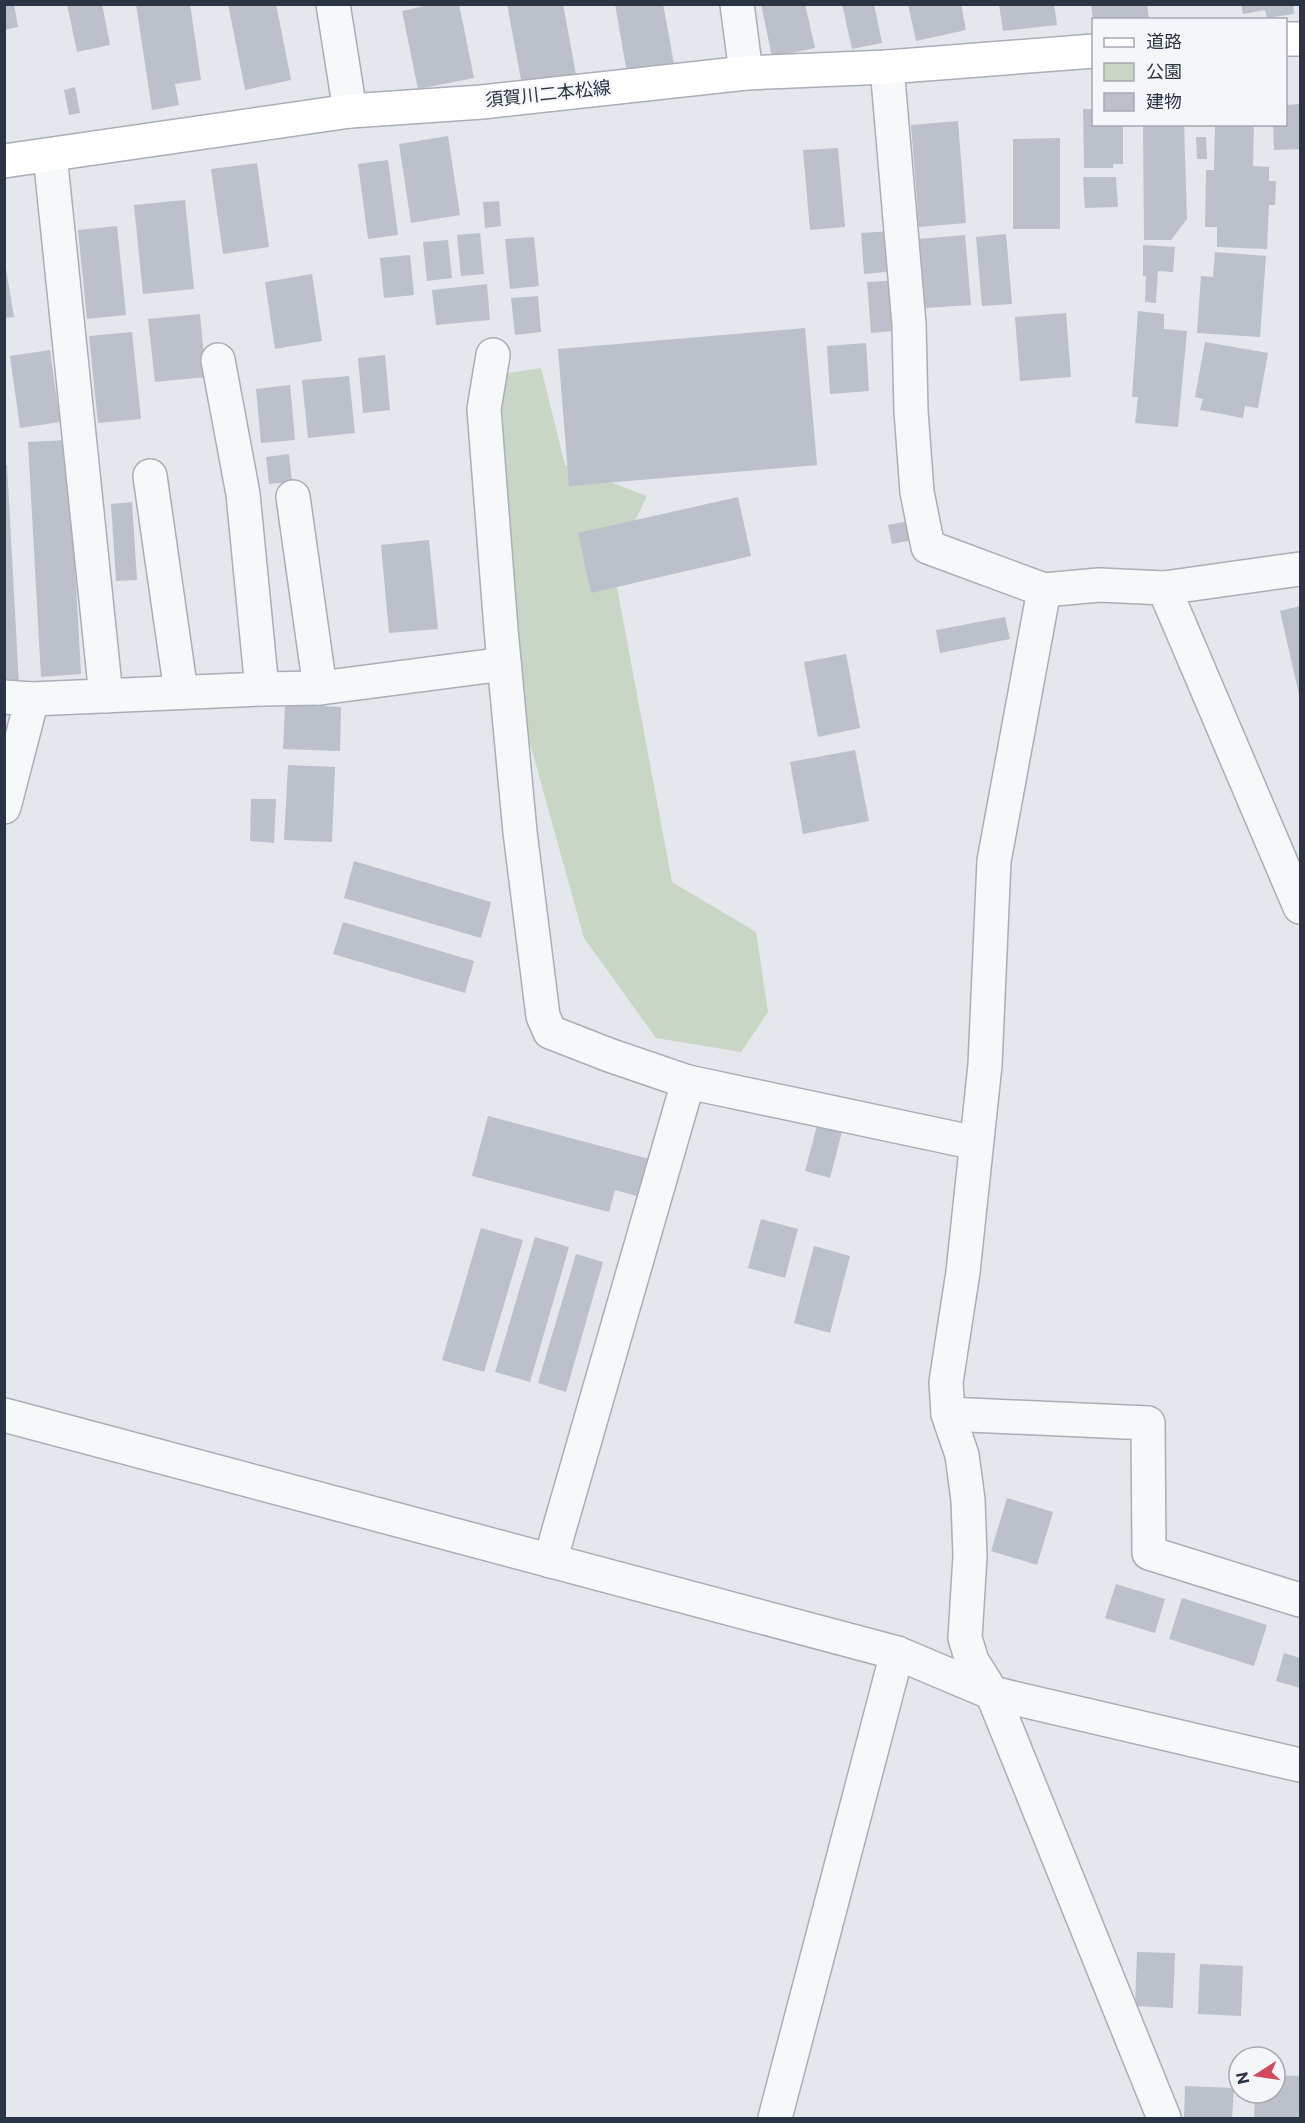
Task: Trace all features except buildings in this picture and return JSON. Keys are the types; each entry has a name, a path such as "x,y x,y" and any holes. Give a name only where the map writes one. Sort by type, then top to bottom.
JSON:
{"main road":[{"name":"須賀川二本松線","path":"4,161 350,111 483,102 746,73 887,67 1092,51"}],"street":[{"path":"333,4 350,111"},
{"path":"737,4 746,73"},
{"path":"887,67 909,324 911,411 917,492 928,547 1044,590 1099,585 1164,588 1300,569"},
{"path":"50,155 106,696"},
{"path":"493,355 484,409 504,664 520,832 543,1016 550,1032 688,1082 976,1143"},
{"path":"218,360 243,494 262,688"},
{"path":"150,476 181,692"},
{"path":"293,497 320,688"},
{"path":"1164,588 1300,907"},
{"path":"1044,590 994,861 985,1065 963,1272 946,1382 948,1414 962,1455 968,1500 970,1556 965,1638 972,1661 992,1693 1164,2118"},
{"path":"4,807 18,698 262,688 320,688 504,664"},
{"path":"550,1561 688,1082"},
{"path":"948,1414 1148,1423 1149,1553 1300,1600"},
{"path":"4,1416 897,1653 992,1693 1300,1765"},
{"path":"775,2118 897,1653"}],"green space":[{"path":"541,368 565,465 647,496 613,566 672,882 756,932 768,1012 741,1052 656,1038 584,938 523,718 495,375"}]}
